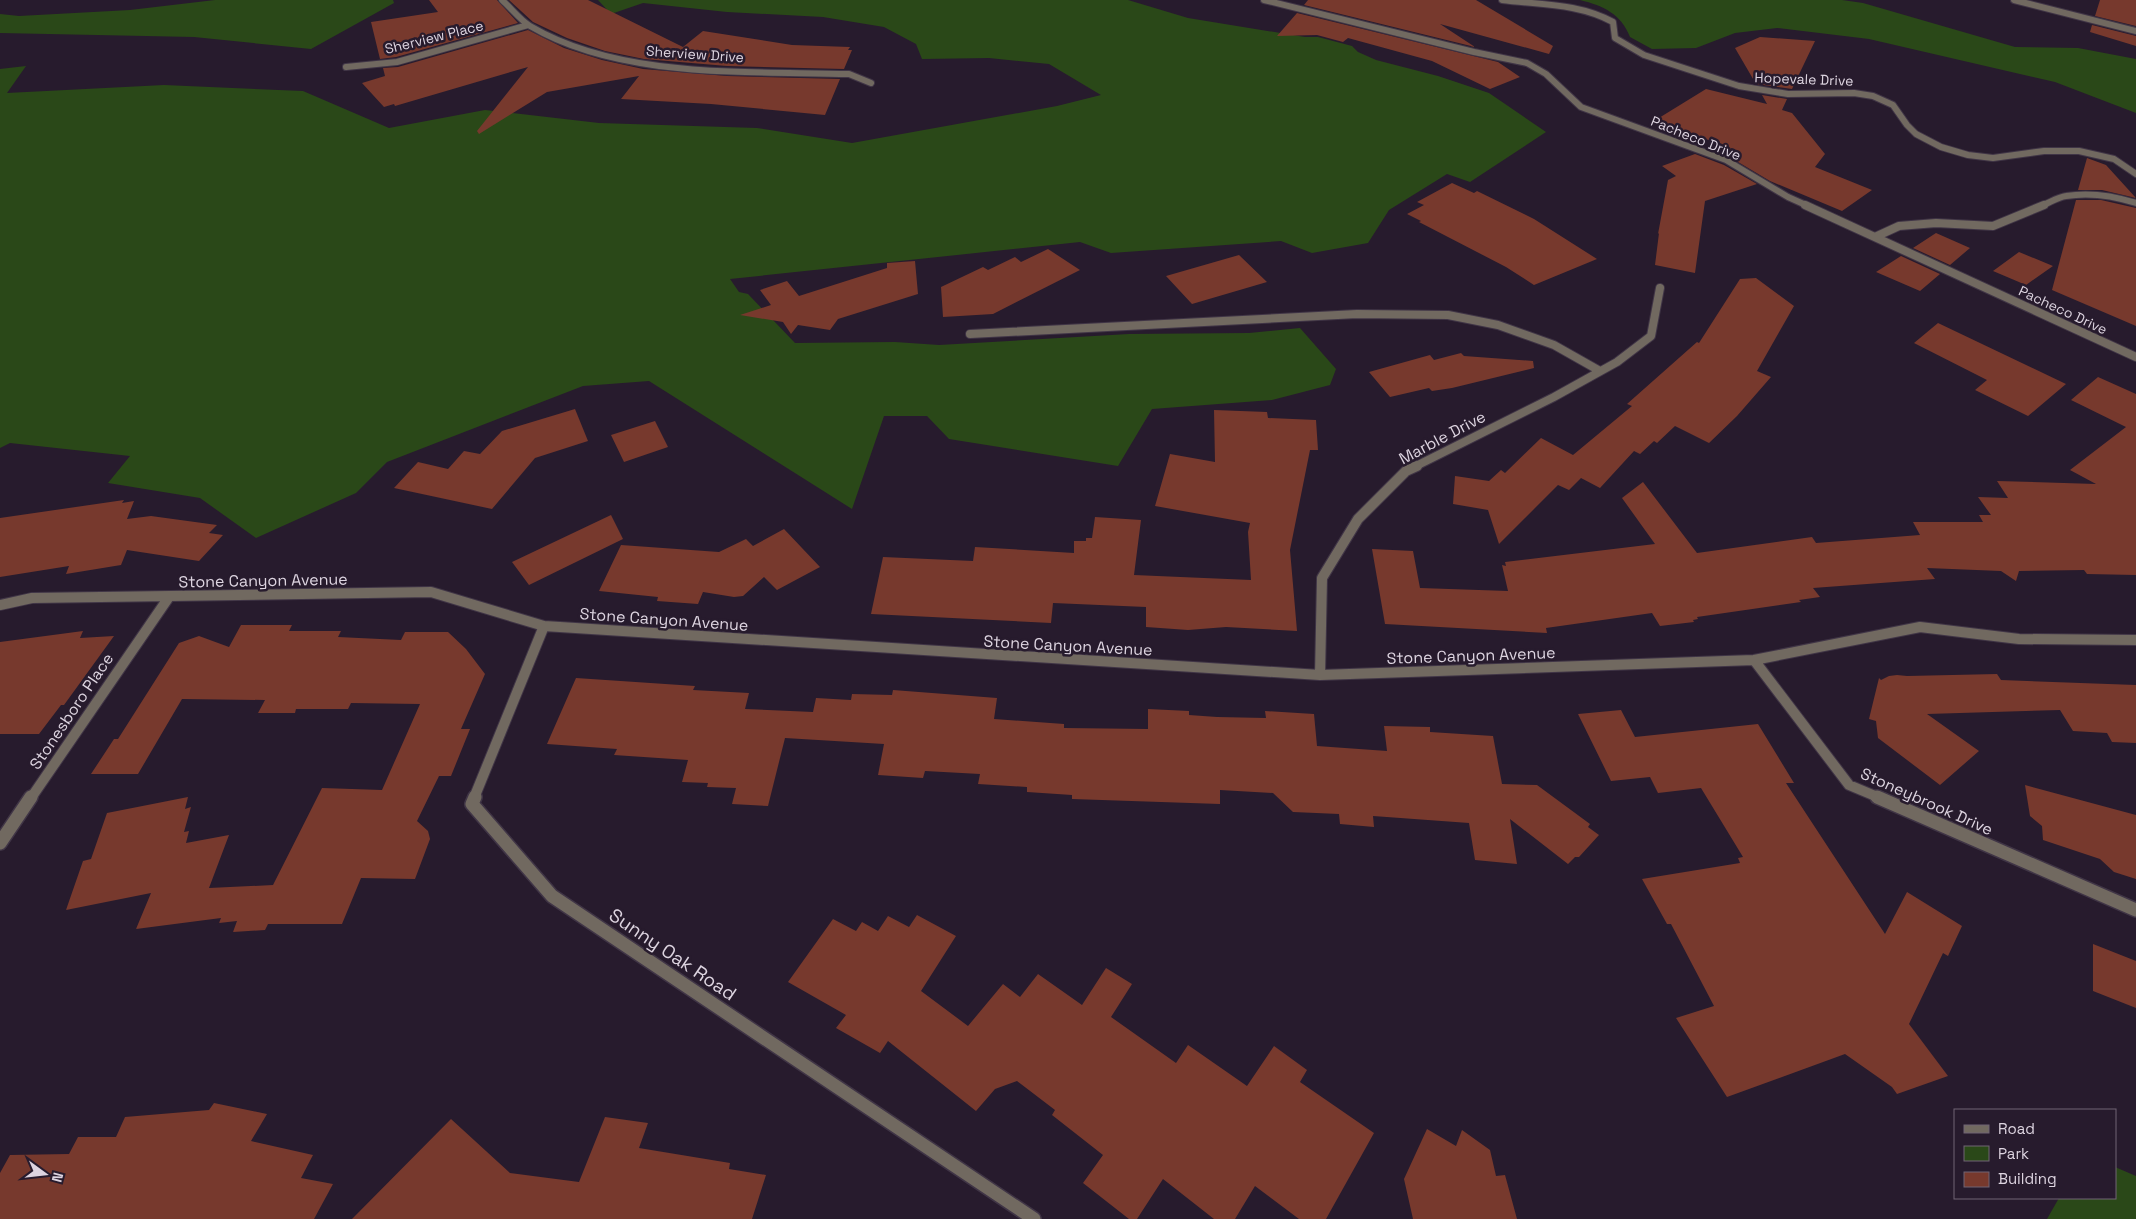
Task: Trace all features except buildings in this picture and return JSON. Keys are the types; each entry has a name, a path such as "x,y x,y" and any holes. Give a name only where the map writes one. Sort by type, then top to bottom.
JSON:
{"street":[{"name":"Sherview Drive","path":"502,0 528,25 573,47 623,60 671,68 849,74 871,83"},
{"name":"Pacheco Drive","path":"1264,0 1336,15 1476,53 1532,64 1554,80 1573,102 1581,107 1726,160 1788,197 2136,357"},
{"name":"Hopevale Drive","path":"1502,0 1559,3 1588,8 1613,22 1615,38 1629,49 1726,84 1762,92 1804,94 1844,92 1866,94 1884,99 1899,111 1905,124 1920,137 1977,158 1994,159 2052,149 2082,152 2115,160 2136,174"},
{"path":"2014,0 2136,31"},
{"name":"Sherview Place","path":"346,66 397,62 528,25"},
{"path":"1875,237 1899,226 1936,223 1993,226 2065,196 2088,194 2119,198 2136,203"},
{"name":"Marble Drive","path":"1320,675 1322,578 1358,519 1406,471 1554,397 1600,371 1651,336 1660,288"},
{"path":"970,334 1357,314 1448,315 1498,325 1554,345 1600,371"},
{"name":"Stone Canyon Avenue","path":"0,605 32,598 431,592 544,626 1320,675 1754,660 1920,627 2019,639 2136,640"},
{"name":"Stonesboro Place","path":"0,843 169,597"},
{"name":"Sunny Oak Road","path":"544,626 472,804 552,896 1034,1219"},
{"name":"Stoneybrook Drive","path":"1754,660 1849,785 2136,910"}],"green space":[{"path":"215,0 393,0 394,3 311,49 194,37 0,33 0,14 19,16 130,10"},
{"path":"598,0 1128,0 1188,18 1305,37 1318,37 1352,46 1358,52 1376,60 1438,76 1489,93 1546,132 1470,182 1447,174 1389,210 1368,243 1312,253 1281,241 1111,253 1080,242 730,279 739,292 748,294 795,343 895,342 939,345 1129,334 1249,333 1300,328 1336,369 1330,385 1272,400 1152,409 1118,466 949,439 927,416 884,416 852,509 649,381 583,386 387,462 356,493 256,538 200,498 108,483 130,456 10,443 0,448 0,69 26,66 7,93 164,85 303,91 389,128 485,110 599,123 757,128 852,143 1057,106 1101,95 1049,64 989,58 922,59 916,44 884,27 823,17 727,12 643,3 611,14"},
{"path":"1580,0 1842,0 1863,3 2015,47 2078,48 2136,59 2136,113 2055,82 1869,39 1777,28 1735,33 1696,48 1652,49 1630,37 1622,22 1611,12"},
{"path":"2116,1167 2136,1176 2136,1219 2047,1219 2058,1199 2116,1199"}]}
